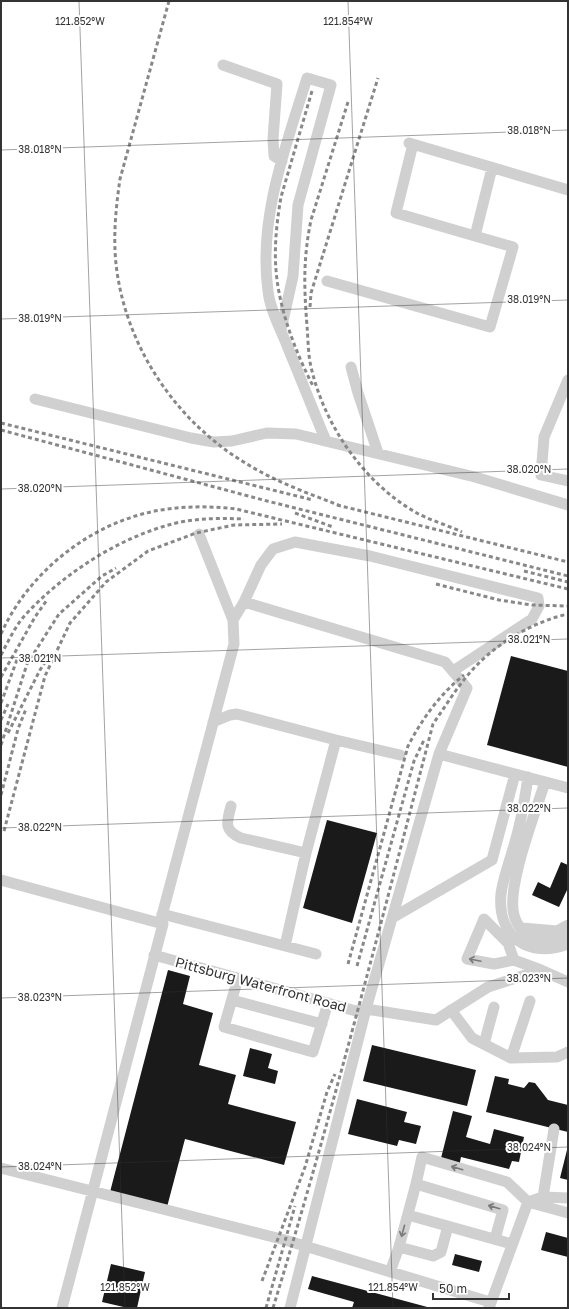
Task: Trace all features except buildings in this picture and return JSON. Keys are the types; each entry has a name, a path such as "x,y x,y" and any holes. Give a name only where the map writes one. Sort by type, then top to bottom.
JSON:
{"street":[{"path":"223,65 277,84 273,139 274,156 282,161"},
{"path":"280,330 293,276 298,205 331,85 307,78 282,161 269,218 266,253 268,292 280,330 326,441"},
{"path":"327,281 490,327 513,247 396,213 411,144 568,190"},
{"path":"475,236 492,168"},
{"path":"351,367 378,453"},
{"path":"568,380 544,437 541,475 568,482"},
{"path":"35,399 190,438 214,442 232,441 267,434 296,434 476,477 568,505"},
{"path":"62,1308 163,924 161,918 234,644 233,620 199,534"},
{"path":"233,620 244,602 261,565 273,549 295,542 370,556 538,598 539,606 532,618 453,671"},
{"path":"244,602 445,662 467,688 439,754 366,1008 290,1308"},
{"path":"213,722 230,715 237,714 400,755"},
{"path":"285,946 306,853 336,740"},
{"path":"439,754 568,788"},
{"path":"392,918 492,860 516,774"},
{"path":"528,777 518,833 501,894 502,915 511,935 524,945 538,950 555,949 568,944"},
{"path":"545,782 524,848 512,900 514,916 519,927 527,935 540,940 552,941 568,936"},
{"path":"231,806 227,822 228,830 232,834 241,838 306,853"},
{"path":"1,880 316,954"},
{"path":"514,960 508,943 484,919 468,958 494,964 514,960 568,982"},
{"path":"519,927 557,931 568,926"},
{"name":"Pittsburg Waterfront Road","path":"154,955 356,1011 366,1008 436,1020 488,987 541,970"},
{"path":"238,978 224,1027 313,1052 328,1003"},
{"path":"232,1000 322,1024"},
{"path":"511,1058 530,1001"},
{"path":"484,1044 494,1008"},
{"path":"451,1010 472,1038 511,1058 557,1057 568,1052"},
{"path":"543,1196 554,1130"},
{"path":"390,1272 408,1215 422,1157 507,1182 528,1202 568,1213"},
{"path":"1,1168 305,1246 490,1305 528,1202 543,1196 568,1198"},
{"path":"416,1184 502,1210 495,1239"},
{"path":"408,1215 512,1244"},
{"path":"399,1247 432,1256 441,1252 448,1226"}],"railway":[{"path":"169,1 120,179 117,200 115,221 116,264 121,294 130,324 158,379 177,404 198,427 221,447 247,464 270,476 341,506"},
{"path":"310,307 311,293 378,78"},
{"path":"312,91 281,197 275,252 278,285 284,315 300,359 313,386"},
{"path":"348,102 308,234 305,286 310,362 324,406 347,448 362,467 378,484 415,512 426,518 462,532"},
{"path":"1,423 313,500"},
{"path":"1,430 267,501 568,576"},
{"path":"337,505 568,562"},
{"path":"1,634 13,611 28,590 46,570 66,552 88,537 111,525 136,516 161,510 189,507 236,509 568,589"},
{"path":"295,513 333,527"},
{"path":"1,655 20,622 43,597 76,570 113,547 152,530 181,522 208,519 244,519"},
{"path":"4,831 45,676 70,623 106,582 148,551 196,533 234,525 282,524"},
{"path":"1,745 27,664 59,614 102,576 116,568"},
{"path":"524,571 568,582"},
{"path":"436,584 499,600 532,605 568,606"},
{"path":"1,677 35,617 47,600"},
{"path":"273,1308 316,1163 376,944 433,724 454,693 486,656 519,633 556,617 568,614"},
{"path":"8,733 40,670 50,655"},
{"path":"1,703 18,657"},
{"path":"348,964 408,746 419,726 439,699 464,675"},
{"path":"1,720 8,704"},
{"path":"1,795 18,729 26,709"},
{"path":"357,966 414,761 424,740"},
{"path":"262,1281 305,1167 327,1092 335,1074"},
{"path":"266,1308 295,1206"}]}
